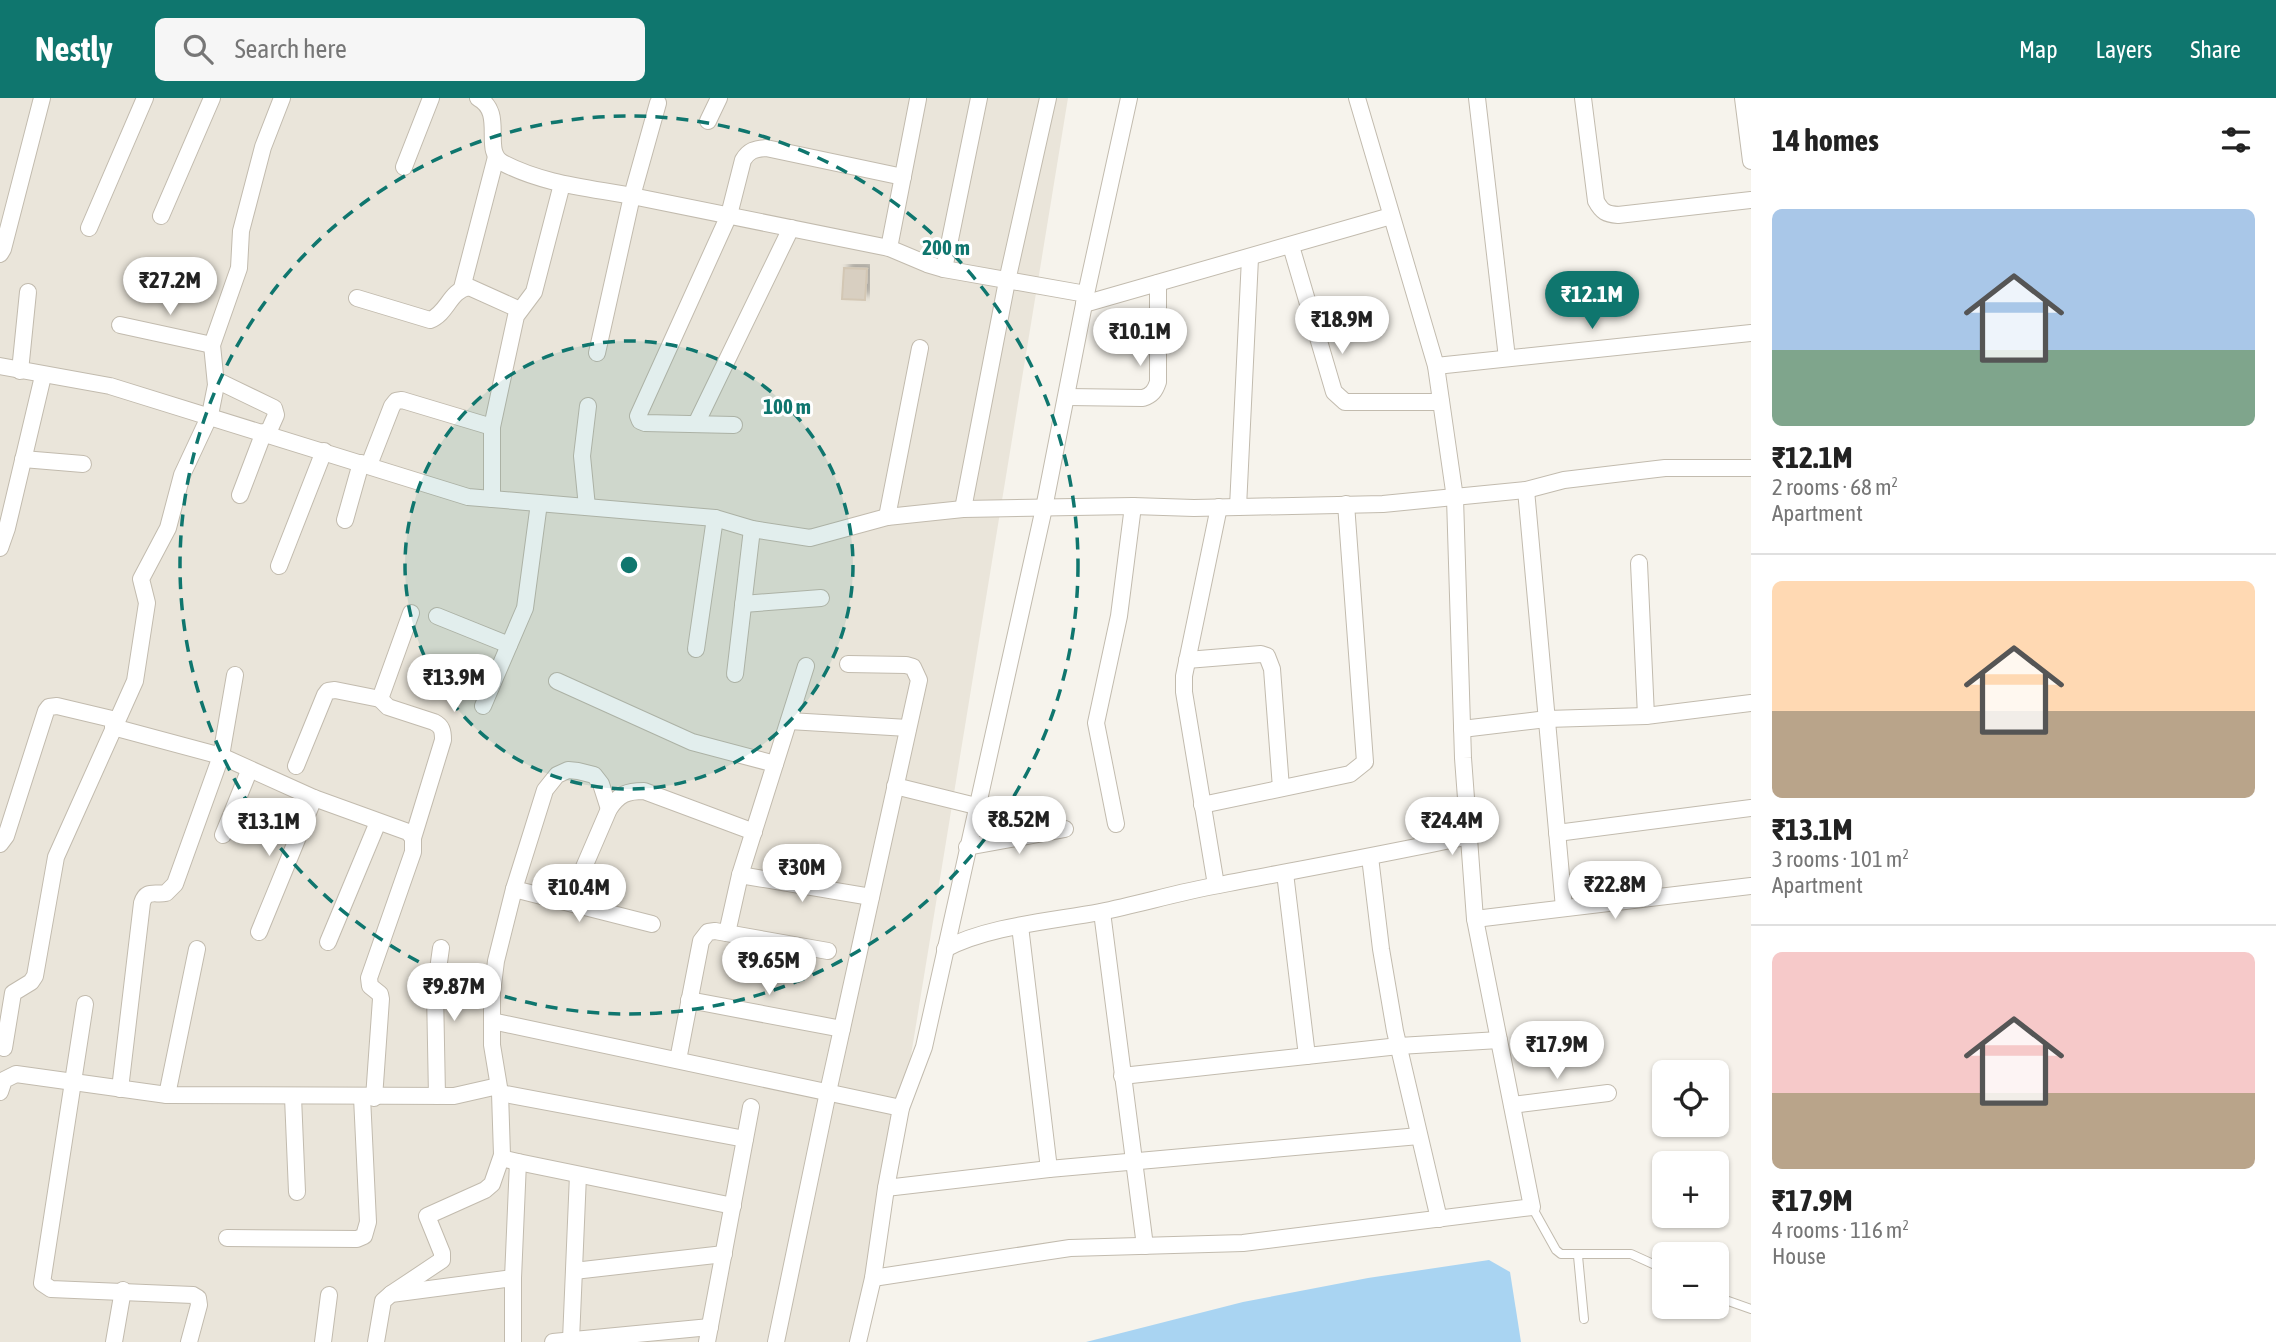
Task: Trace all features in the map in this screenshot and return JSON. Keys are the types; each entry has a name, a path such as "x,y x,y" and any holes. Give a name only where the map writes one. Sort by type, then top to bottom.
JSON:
{"street":[{"path":"0,254 42,98"},
{"path":"89,228 145,98"},
{"path":"161,216 212,98"},
{"path":"16,1074 2,1046 13,993 31,982 35,976 56,857 132,689 147,603 141,579 168,528 182,475 209,415 216,380 212,345 239,268 241,231 263,147 282,98"},
{"path":"404,167 431,98"},
{"path":"462,288 496,157 492,117 485,102 478,98"},
{"path":"708,121 719,98"},
{"path":"944,268 979,98"},
{"path":"963,509 1007,281 1048,98"},
{"path":"858,1342 873,1278 901,1108 924,1047 956,944 967,847 1044,508 1085,299 1129,98"},
{"path":"873,1278 1070,1248 1243,1242 1532,1207 1475,919 1462,729 1455,498 1436,366 1357,98"},
{"path":"1478,98 1507,358"},
{"path":"1583,98 1597,201 1601,211 1618,215 1751,200"},
{"path":"1743,98 1751,161"},
{"path":"889,248 918,99"},
{"path":"597,352 632,196 658,103"},
{"path":"734,425 645,423 640,421 638,416 729,215 743,160 755,149 766,148 903,177"},
{"path":"496,157 501,162 562,184 889,248 927,264 1085,299 1158,283 1391,216"},
{"path":"492,499 492,427 516,316 534,292 562,184"},
{"path":"696,424 791,228"},
{"path":"1291,246 1334,393 1339,399 1345,402 1441,402"},
{"path":"1238,507 1250,258"},
{"path":"1067,397 1143,398 1156,389 1158,283"},
{"path":"358,298 430,320 440,314 456,291 469,287 520,310"},
{"path":"20,371 28,292"},
{"path":"120,325 212,345"},
{"path":"1436,366 1751,333"},
{"path":"887,517 920,348"},
{"path":"0,366 43,376 110,386 468,497 715,517 752,529 810,538 887,517 963,509 1133,506 1219,508 1346,504 1455,498 1526,490 1564,480 1665,468 1751,468"},
{"path":"0,548 43,376"},
{"path":"216,380 274,408 276,415 240,495"},
{"path":"345,520 365,464 396,401 402,400 492,427"},
{"path":"587,507 582,456 588,406"},
{"path":"279,566 324,451"},
{"path":"23,458 83,464"},
{"path":"1526,490 1564,908"},
{"path":"482,706 524,608 539,503"},
{"path":"1202,805 1350,774 1365,762 1346,504"},
{"path":"1116,824 1097,731 1097,713 1119,616 1133,506"},
{"path":"1216,885 1184,704 1184,676 1219,508"},
{"path":"696,649 715,517"},
{"path":"735,674 752,529"},
{"path":"1639,563 1646,716"},
{"path":"743,604 821,598"},
{"path":"380,699 411,613"},
{"path":"437,616 509,645"},
{"path":"1187,660 1261,654 1267,656 1272,668 1281,788"},
{"path":"776,1342 919,680 913,667 848,664"},
{"path":"727,933 740,875 806,666"},
{"path":"120,1089 144,897 148,893 166,893 175,884 221,756 235,675"},
{"path":"557,681 692,742 775,764"},
{"path":"227,1238 364,1236 368,1223 368,1097 381,999 380,994 370,986 369,978 413,852 413,838 443,733 440,726 434,722 388,707 380,699 328,691 296,766"},
{"path":"1462,729 1547,719 1646,716 1751,703"},
{"path":"0,844 6,836 46,711 49,707 57,706 221,756 249,771 314,798 408,832 413,838"},
{"path":"789,721 908,728"},
{"path":"223,835 249,771"},
{"path":"376,1342 383,1301 442,1260 442,1253 428,1216 485,1190 492,1184 502,1155 499,1089 492,1045 496,961 514,889 545,790 557,775 568,771 594,775 601,785 609,808"},
{"path":"895,786 976,806"},
{"path":"569,902 609,808 622,794 629,791 644,791 754,832"},
{"path":"258,932 314,798"},
{"path":"1557,832 1751,808"},
{"path":"328,942 378,822"},
{"path":"967,847 1065,829"},
{"path":"956,944 1020,926 1102,912 1216,885 1469,836"},
{"path":"1370,857 1381,949 1399,1046 1439,1219"},
{"path":"1284,873 1307,1056"},
{"path":"740,875 871,897"},
{"path":"1475,919 1751,886"},
{"path":"514,889 652,924"},
{"path":"1102,912 1145,1246"},
{"path":"1020,926 1049,1169"},
{"path":"678,1060 704,936 715,931 828,951"},
{"path":"167,1096 197,948"},
{"path":"437,1096 435,991 441,948"},
{"path":"689,1000 842,1029"},
{"path":"85,1004 42,1283 45,1288 51,1289 193,1294 198,1298 199,1304 189,1342"},
{"path":"492,1021 901,1108"},
{"path":"1122,1076 1399,1046 1499,1040"},
{"path":"0,1092 4,1080 16,1074 167,1096 437,1096 499,1089 745,1139"},
{"path":"1512,1105 1608,1093"},
{"path":"293,1097 297,1192"},
{"path":"553,1342 709,1335 751,1107"},
{"path":"886,1188 1049,1169 1419,1136"},
{"path":"502,1155 505,1159 518,1162 733,1206"},
{"path":"513,1342 518,1162"},
{"path":"570,1340 578,1175"},
{"path":"574,1271 724,1254"},
{"path":"391,1294 513,1278"},
{"path":"114,1342 122,1290"},
{"path":"323,1342 329,1295"}],"lane":[{"path":"1532,1207 1556,1250 1567,1256 1631,1254 1652,1263"},
{"path":"1578,1256 1584,1319"},
{"path":"1729,1301 1751,1309"}],"shaded area":[{"path":"0,98 1068,98 864,1342 0,1342"}],"water":[{"path":"1489,1260 1510,1272 1521,1342 1086,1342 1243,1302 1368,1278"}],"building":[{"path":"844,268 867,269 865,300 842,299"}]}
